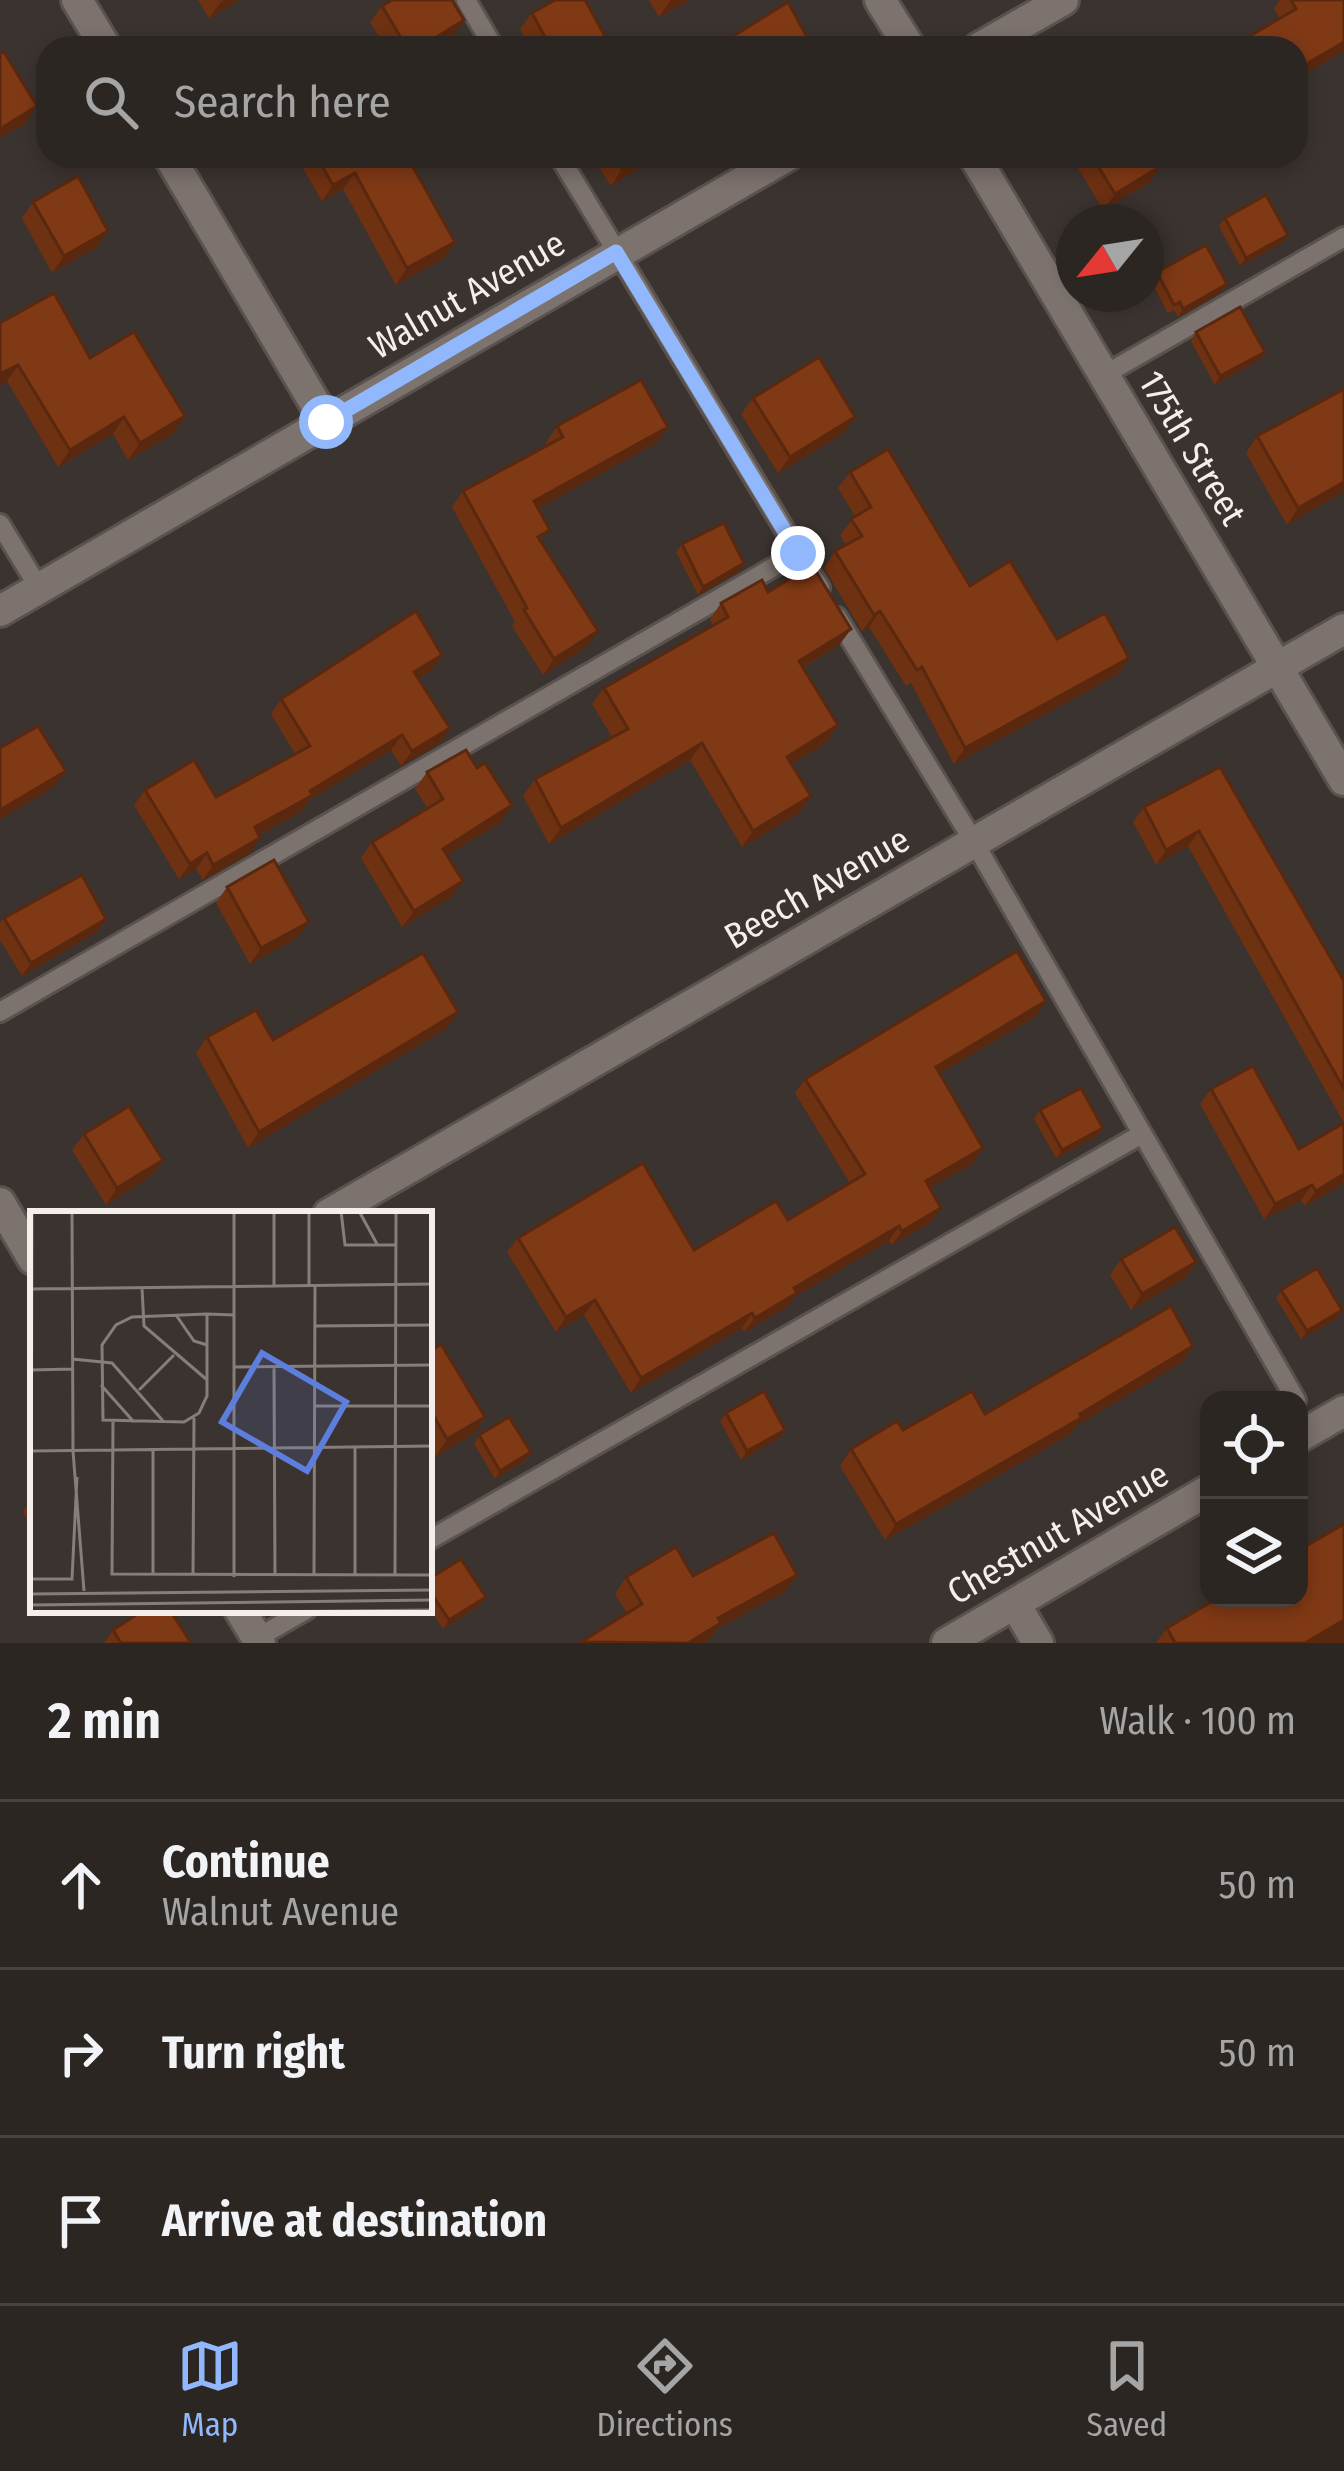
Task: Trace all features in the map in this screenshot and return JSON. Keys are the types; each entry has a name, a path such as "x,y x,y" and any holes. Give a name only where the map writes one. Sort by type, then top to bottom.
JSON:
{"street":[{"path":"77,0 99,36"},
{"path":"880,0 902,36"},
{"path":"1000,36 1063,0"},
{"path":"176,168 326,422"},
{"name":"Walnut Avenue","path":"0,610 766,168"},
{"name":"175th Street","path":"981,168 1344,780"},
{"name":"Beech Avenue","path":"334,1211 1344,629"},
{"path":"0,1202 30,1254"},
{"path":"1308,1417 1344,1412"},
{"name":"Chestnut Avenue","path":"947,1643 1200,1495"},
{"path":"1015,1604 1038,1643"},
{"path":"242,1613 258,1641"}],"lane":[{"path":"466,0 487,36"},
{"path":"566,168 974,842 1287,1391"},
{"path":"1104,375 1344,237"},
{"path":"0,524 39,588"},
{"path":"0,1012 798,553"},
{"path":"432,1538 1142,1133"},
{"path":"258,1641 301,1613"}],"building":[{"path":"392,0 452,0 464,20 438,36 400,36 382,6"},
{"path":"555,0 585,0 605,36 544,36 532,13"},
{"path":"1291,0 1344,0 1344,42 1308,63 1308,36 1250,36 1296,9"},
{"path":"788,2 806,36 733,36"},
{"path":"4,52 36,107 0,129 0,54"},
{"path":"323,168 414,168 455,242 407,268 355,173 333,185"},
{"path":"1099,168 1158,168 1115,194"},
{"path":"78,176 108,231 64,256 33,202"},
{"path":"1266,195 1288,235 1246,258 1225,218"},
{"path":"1206,245 1227,284 1183,309 1180,302 1174,305 1164,286 1164,268"},
{"path":"54,293 90,358 134,332 185,416 140,443 124,417 70,450 18,365 0,374 0,323"},
{"path":"1240,307 1265,352 1220,376 1196,332"},
{"path":"819,357 855,417 790,457 753,398"},
{"path":"641,380 668,427 534,501 550,530 538,537 598,631 554,659 463,491 563,437 557,426"},
{"path":"1344,389 1344,482 1298,508 1257,436"},
{"path":"888,449 970,586 1010,561 1057,639 1105,613 1129,658 965,748 922,667 917,670 880,611 874,615 835,551 862,536 851,519 871,507 850,472"},
{"path":"724,523 744,563 703,587 682,544"},
{"path":"812,565 851,629 799,661 838,725 787,757 811,796 753,831 702,743 561,828 535,779 628,729 604,688 728,617 721,603 762,580 768,592"},
{"path":"416,611 442,655 414,672 450,728 412,751 402,735 310,791 313,795 255,827 260,838 213,865 207,853 190,864 145,790 194,760 216,797 310,746 281,699"},
{"path":"38,726 66,771 0,810 0,748"},
{"path":"466,750 477,768 485,763 512,805 443,849 463,881 414,911 372,842 443,799 427,772"},
{"path":"1220,767 1344,981 1344,1089 1199,831 1166,850 1144,807"},
{"path":"274,860 309,922 261,948 227,887"},
{"path":"82,875 106,919 31,963 4,918"},
{"path":"1017,951 1046,1001 936,1067 983,1148 926,1181 941,1208 902,1231 899,1226 794,1288 797,1293 755,1318 752,1313 641,1378 595,1300 566,1317 518,1238 643,1163 694,1250 776,1201 788,1220 865,1174 805,1079"},
{"path":"423,953 458,1012 259,1132 207,1037 256,1010 273,1040"},
{"path":"1253,1066 1299,1149 1344,1123 1344,1174 1316,1191 1312,1185 1275,1204 1211,1089"},
{"path":"1081,1088 1103,1128 1062,1150 1040,1110"},
{"path":"129,1106 163,1160 117,1188 84,1134"},
{"path":"1175,1227 1196,1262 1142,1294 1121,1259"},
{"path":"1317,1268 1342,1310 1307,1331 1281,1290"},
{"path":"1171,1306 1193,1346 1080,1414 1081,1418 896,1524 851,1449 897,1421 903,1430 972,1391 985,1414"},
{"path":"441,1344 485,1417 447,1439 432,1413 432,1350"},
{"path":"764,1391 785,1430 747,1451 726,1413"},
{"path":"509,1417 531,1452 500,1471 479,1435"},
{"path":"1344,1524 1344,1620 1305,1643 1175,1643 1167,1628 1203,1607 1308,1607 1308,1545"},
{"path":"774,1533 797,1575 718,1618 721,1623 688,1643 581,1642 642,1604 626,1577 676,1547 693,1576"},
{"path":"461,1559 486,1597 449,1620 432,1594 432,1577"},
{"path":"139,1613 172,1613 191,1643 121,1643 113,1630"}],"route":[{"path":"326,422 616,252 798,553"}]}
